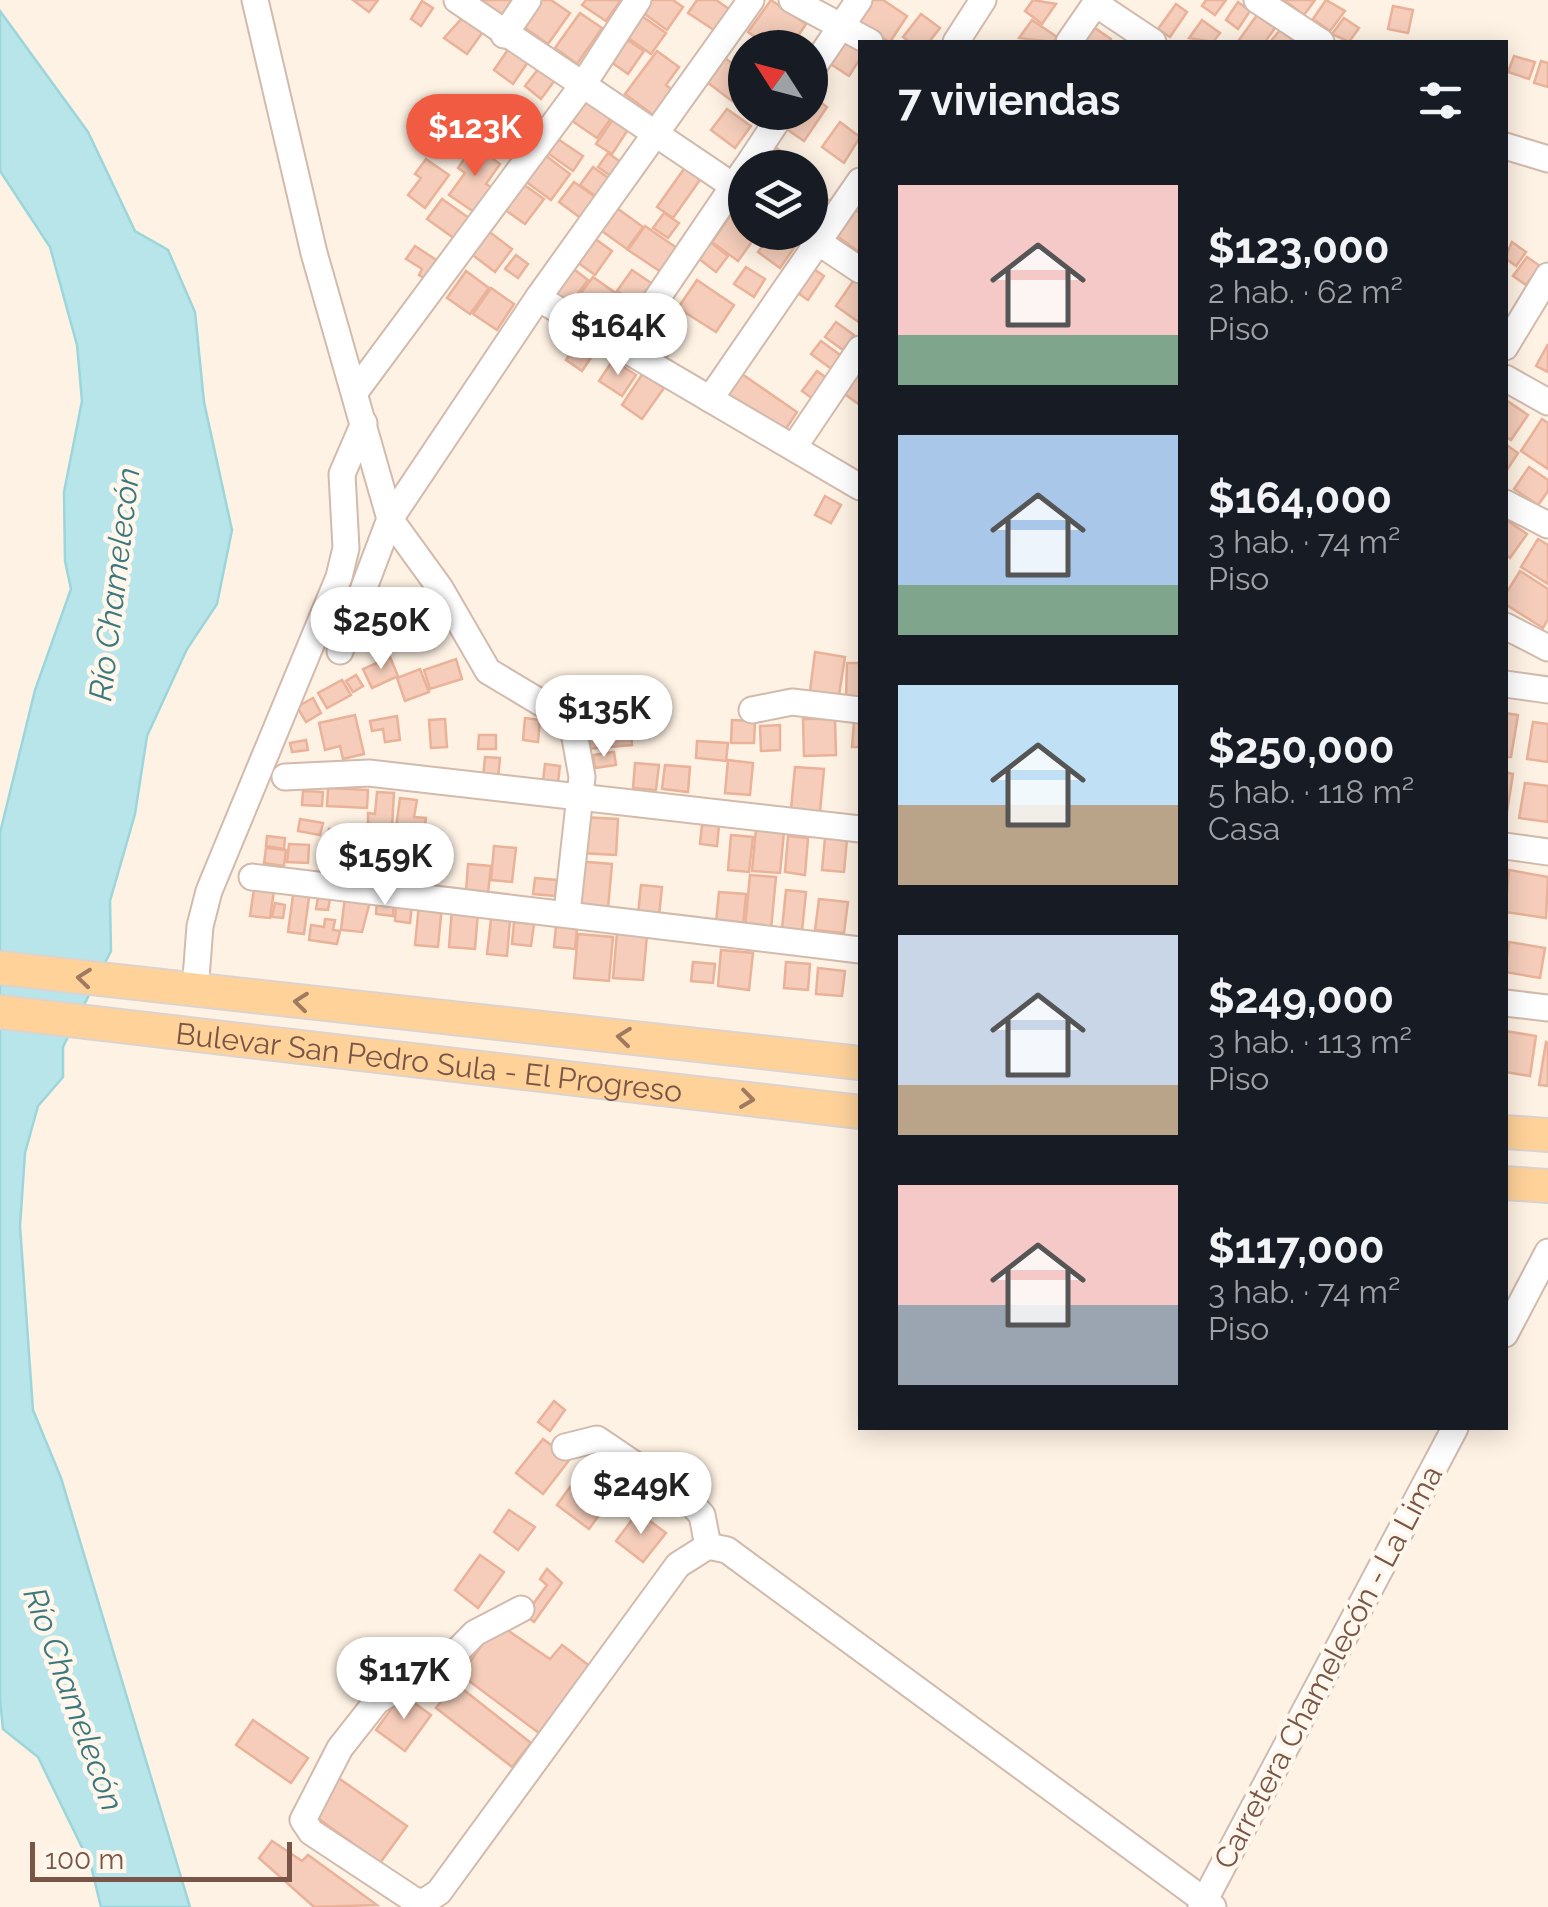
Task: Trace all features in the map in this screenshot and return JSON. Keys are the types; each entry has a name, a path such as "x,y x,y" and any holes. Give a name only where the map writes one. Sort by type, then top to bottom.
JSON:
{"main road":[{"name":"Bulevar San Pedro Sula - El Progreso","path":"0,968 858,1063"},
{"name":"Bulevar San Pedro Sula - El Progreso","path":"0,1012 858,1112"},
{"path":"1508,1132 1548,1135"},
{"path":"1508,1183 1548,1186"}],"street":[{"path":"255,0 314,253 390,519 440,588 488,671 567,721 581,751 567,913"},
{"path":"457,0 657,136 728,172"},
{"path":"504,35 528,0"},
{"path":"355,392 582,86 638,0"},
{"path":"340,651 390,519 538,298 751,0"},
{"path":"792,0 865,40"},
{"path":"828,45 859,0"},
{"path":"957,40 983,0"},
{"path":"1257,0 1318,40"},
{"path":"1071,40 1097,2 1150,40"},
{"path":"1508,147 1548,159"},
{"path":"828,217 858,184"},
{"path":"622,350 728,199"},
{"path":"828,249 858,269"},
{"path":"710,400 802,250"},
{"path":"1508,342 1548,276"},
{"path":"538,298 858,486"},
{"path":"794,447 858,352"},
{"path":"1508,380 1548,402"},
{"path":"182,989 209,891 339,576 346,548 342,474 364,423"},
{"path":"1508,505 1548,526"},
{"path":"1508,628 1548,648"},
{"path":"1508,684 1548,690"},
{"path":"752,710 792,702 858,710"},
{"path":"285,776 369,774 580,794 858,829"},
{"path":"1508,846 1548,852"},
{"path":"252,877 858,950"},
{"path":"1508,1003 1548,1008"},
{"path":"1508,1328 1548,1252"},
{"name":"Carretera Chamelecón - La Lima","path":"1206,1905 1454,1430"},
{"path":"565,1447 597,1439 689,1501 702,1515 708,1546"},
{"path":"520,1609 474,1634 422,1686 395,1690 377,1701 340,1748 303,1820 311,1832 414,1900 435,1902 678,1565 708,1546 727,1550 1206,1905"}],"water":[{"name":"Río Chamelecón","path":"0,11 88,132 135,231 168,250 195,312 204,402 232,530 217,604 187,649 147,736 135,814 110,901 111,951 63,1047 63,1077 38,1106 25,1153 20,1226 33,1410 61,1478 190,1907 101,1907 91,1866 38,1757 3,1729 0,1700 0,833 35,690 71,589 65,561 64,492 82,401 77,345 50,247 0,171"}],"building":[{"path":"353,0 378,0 369,12"},
{"path":"482,0 514,0 503,16"},
{"path":"530,0 551,0 570,13 548,44 515,21"},
{"path":"586,0 621,0 606,21 582,5"},
{"path":"651,0 673,0 683,7 667,30 642,12"},
{"path":"697,0 716,0 729,9 714,30 688,13"},
{"path":"771,0 806,24 802,30 749,30"},
{"path":"866,0 883,0 907,16 891,40 852,21"},
{"path":"1033,0 1056,4 1042,24 1025,11"},
{"path":"1206,0 1226,0 1215,15 1202,6"},
{"path":"1284,0 1315,0 1304,15"},
{"path":"1326,0 1345,11 1330,31 1313,19"},
{"path":"422,1 433,8 421,26 411,19"},
{"path":"1238,2 1250,11 1238,29 1226,20"},
{"path":"1176,4 1187,12 1170,37 1158,29"},
{"path":"1393,6 1413,10 1408,33 1388,29"},
{"path":"580,13 602,28 577,64 555,48"},
{"path":"639,14 666,33 651,54 624,35"},
{"path":"921,14 940,28 931,40 903,37"},
{"path":"465,15 485,29 467,54 444,38"},
{"path":"1257,15 1275,28 1266,40 1239,40"},
{"path":"1344,18 1359,28 1350,40 1332,34"},
{"path":"1032,20 1057,37 1055,40 1019,38"},
{"path":"1202,20 1220,33 1215,40 1189,38"},
{"path":"1092,26 1111,39 1110,40 1082,40"},
{"path":"1280,30 1293,40 1272,40"},
{"path":"623,37 644,51 628,74 607,59"},
{"path":"845,39 858,48 858,62 849,76 829,63"},
{"path":"509,48 528,62 513,84 494,70"},
{"path":"657,51 679,67 666,85 675,92 656,117 625,94"},
{"path":"1514,56 1535,62 1529,79 1508,72"},
{"path":"725,58 728,60 728,98 707,82"},
{"path":"1541,61 1548,63 1548,87 1534,83"},
{"path":"539,68 555,80 541,99 525,86"},
{"path":"582,92 614,114 597,138 565,116"},
{"path":"428,103 448,116 437,133 417,120"},
{"path":"727,109 728,130 748,130 735,148 711,130"},
{"path":"616,115 631,125 612,154 596,144"},
{"path":"840,122 858,136 844,163 822,147"},
{"path":"788,130 811,130 804,141"},
{"path":"552,135 583,156 573,171 542,149"},
{"path":"474,145 500,164 486,184 491,187 474,212 449,195 465,173 458,168"},
{"path":"541,152 570,174 551,200 521,178"},
{"path":"608,153 625,165 615,179 598,167"},
{"path":"426,159 449,175 425,208 408,195 421,178 415,174"},
{"path":"686,166 702,177 673,218 657,207"},
{"path":"593,167 614,182 601,200 580,185"},
{"path":"574,182 601,201 586,222 559,202"},
{"path":"523,184 544,199 525,224 504,209"},
{"path":"442,199 469,218 455,239 427,219"},
{"path":"614,206 643,227 627,249 599,229"},
{"path":"855,210 858,212 858,251 837,236"},
{"path":"664,213 679,223 668,238 653,228"},
{"path":"728,219 728,250 746,250 738,261 712,242"},
{"path":"645,226 677,248 661,272 628,250"},
{"path":"487,230 512,249 495,272 470,253"},
{"path":"594,238 612,251 595,275 577,262"},
{"path":"710,242 728,256 716,272 698,258"},
{"path":"1512,242 1526,252 1516,266 1508,260"},
{"path":"415,246 441,263 429,281 419,275 422,269 406,259"},
{"path":"760,250 793,250 780,268"},
{"path":"516,255 528,264 518,278 505,269"},
{"path":"1527,257 1540,266 1526,285 1513,276"},
{"path":"808,265 824,276 808,300 792,289"},
{"path":"571,267 588,280 569,306 552,294"},
{"path":"746,267 765,279 754,297 734,284"},
{"path":"632,270 654,285 639,306 617,291"},
{"path":"466,271 489,288 470,314 447,298"},
{"path":"858,274 858,322 836,306"},
{"path":"593,277 617,294 594,316 574,302"},
{"path":"697,280 734,305 716,332 678,308"},
{"path":"491,288 514,304 497,330 473,314"},
{"path":"615,306 634,319 623,335 604,321"},
{"path":"655,316 682,332 663,363 637,347"},
{"path":"836,322 854,335 843,350 825,337"},
{"path":"581,338 597,349 582,371 566,360"},
{"path":"821,341 843,357 833,370 811,354"},
{"path":"1548,344 1548,372 1536,366"},
{"path":"613,360 636,375 622,396 599,381"},
{"path":"817,371 828,379 813,399 802,391"},
{"path":"739,372 797,412 782,435 724,395"},
{"path":"643,373 664,388 642,419 622,405"},
{"path":"856,373 858,404 843,393"},
{"path":"1508,401 1528,415 1511,440 1508,438"},
{"path":"1542,419 1548,423 1548,469 1521,451"},
{"path":"1508,446 1518,453 1508,468"},
{"path":"1529,467 1548,480 1548,491 1538,505 1514,489"},
{"path":"825,496 841,505 831,523 815,515"},
{"path":"1508,521 1527,534 1508,556"},
{"path":"1538,539 1548,545 1548,584 1521,567"},
{"path":"1520,571 1548,589 1548,619 1543,628 1508,606 1508,590"},
{"path":"815,652 845,657 839,695 810,691"},
{"path":"390,657 398,676 372,688 363,669"},
{"path":"456,659 462,679 430,689 424,670"},
{"path":"847,663 858,663 858,698 846,698"},
{"path":"420,669 429,692 405,701 397,678"},
{"path":"356,675 363,686 353,692 346,681"},
{"path":"342,680 351,695 327,708 318,693"},
{"path":"313,698 321,713 306,722 297,707"},
{"path":"628,704 632,745 587,749 584,708"},
{"path":"1508,713 1518,715 1508,757"},
{"path":"355,715 364,754 343,759 340,746 325,750 319,723"},
{"path":"397,716 400,740 385,742 383,729 372,731 370,721"},
{"path":"525,718 540,720 538,742 523,740"},
{"path":"445,719 447,747 431,748 429,720"},
{"path":"803,719 835,719 836,755 804,756"},
{"path":"732,720 755,721 754,743 731,743"},
{"path":"854,722 858,723 858,747 852,747"},
{"path":"1533,722 1548,724 1548,762 1527,759"},
{"path":"780,725 780,750 761,751 760,726"},
{"path":"479,735 496,735 496,749 478,749"},
{"path":"306,740 308,750 292,752 290,743"},
{"path":"697,741 728,743 726,761 696,758"},
{"path":"614,752 616,765 595,768 593,755"},
{"path":"485,757 500,758 498,779 483,778"},
{"path":"728,760 753,763 750,795 725,793"},
{"path":"635,763 659,765 656,790 633,788"},
{"path":"545,764 560,766 558,782 543,781"},
{"path":"665,765 690,767 688,792 662,789"},
{"path":"795,767 824,769 820,812 791,809"},
{"path":"1508,773 1513,774 1508,805"},
{"path":"1525,783 1548,786 1548,822 1519,818"},
{"path":"328,788 368,790 367,808 327,806"},
{"path":"303,791 323,792 322,806 302,805"},
{"path":"377,792 394,793 392,827 368,826 368,813 375,814"},
{"path":"400,798 417,800 414,817 426,818 424,832 396,828"},
{"path":"581,817 618,819 616,855 579,853"},
{"path":"300,819 323,823 320,835 298,831"},
{"path":"702,825 719,826 717,846 700,844"},
{"path":"329,829 347,830 344,865 327,864"},
{"path":"756,829 784,832 780,873 752,871"},
{"path":"402,831 425,834 422,850 400,847"},
{"path":"731,835 753,837 749,872 728,870"},
{"path":"267,836 285,838 284,849 266,846"},
{"path":"788,836 808,838 805,875 785,872"},
{"path":"825,838 847,839 844,872 822,870"},
{"path":"289,844 309,845 308,863 287,862"},
{"path":"494,846 516,848 512,882 491,880"},
{"path":"266,848 286,850 284,866 264,863"},
{"path":"401,849 421,852 418,875 398,872"},
{"path":"356,852 375,854 373,871 354,869"},
{"path":"431,853 448,855 447,867 429,865"},
{"path":"575,861 612,864 608,908 571,904"},
{"path":"468,864 491,866 488,894 466,892"},
{"path":"1509,870 1548,877 1546,918 1508,912"},
{"path":"750,875 776,877 771,929 745,927"},
{"path":"535,878 557,880 555,896 533,894"},
{"path":"255,882 275,884 270,918 250,916"},
{"path":"641,885 662,887 659,916 638,915"},
{"path":"294,888 310,890 304,934 288,932"},
{"path":"786,890 806,892 802,931 782,929"},
{"path":"319,891 331,893 328,910 316,909"},
{"path":"719,892 746,894 743,926 716,923"},
{"path":"345,896 371,898 362,932 341,930"},
{"path":"819,899 848,902 844,933 815,930"},
{"path":"377,900 394,901 393,916 376,914"},
{"path":"275,903 285,905 283,918 272,917"},
{"path":"396,903 412,904 410,923 395,921"},
{"path":"419,904 442,906 438,947 415,945"},
{"path":"452,909 478,912 475,949 449,947"},
{"path":"325,919 335,920 333,930 340,931 337,944 309,940 311,925 324,927"},
{"path":"491,919 510,920 507,956 487,954"},
{"path":"514,922 534,924 531,946 512,944"},
{"path":"556,926 577,928 575,949 554,947"},
{"path":"617,932 647,935 643,980 613,978"},
{"path":"578,934 613,937 609,981 574,978"},
{"path":"1509,942 1545,948 1540,978 1508,973"},
{"path":"721,950 753,953 749,990 718,986"},
{"path":"693,962 715,964 713,983 691,981"},
{"path":"786,962 810,964 808,990 784,988"},
{"path":"818,968 845,971 842,996 816,994"},
{"path":"1508,1031 1536,1036 1530,1076 1508,1072"},
{"path":"1548,1043 1548,1086 1539,1085"},
{"path":"554,1401 565,1410 550,1431 538,1422"},
{"path":"543,1439 570,1459 543,1494 516,1473"},
{"path":"573,1483 605,1507 589,1529 557,1505"},
{"path":"509,1510 535,1527 518,1550 494,1532"},
{"path":"638,1512 666,1533 643,1562 616,1541"},
{"path":"480,1555 504,1572 478,1608 455,1590"},
{"path":"547,1569 562,1583 534,1622 525,1615 547,1585 540,1579"},
{"path":"497,1623 550,1659 562,1645 591,1667 539,1733 461,1675"},
{"path":"455,1683 531,1743 512,1767 436,1708"},
{"path":"402,1694 431,1715 405,1751 376,1730"},
{"path":"253,1720 308,1758 291,1783 236,1745"},
{"path":"337,1777 407,1826 380,1863 312,1814"},
{"path":"272,1841 302,1861 308,1855 377,1905 314,1907 259,1858"}]}
